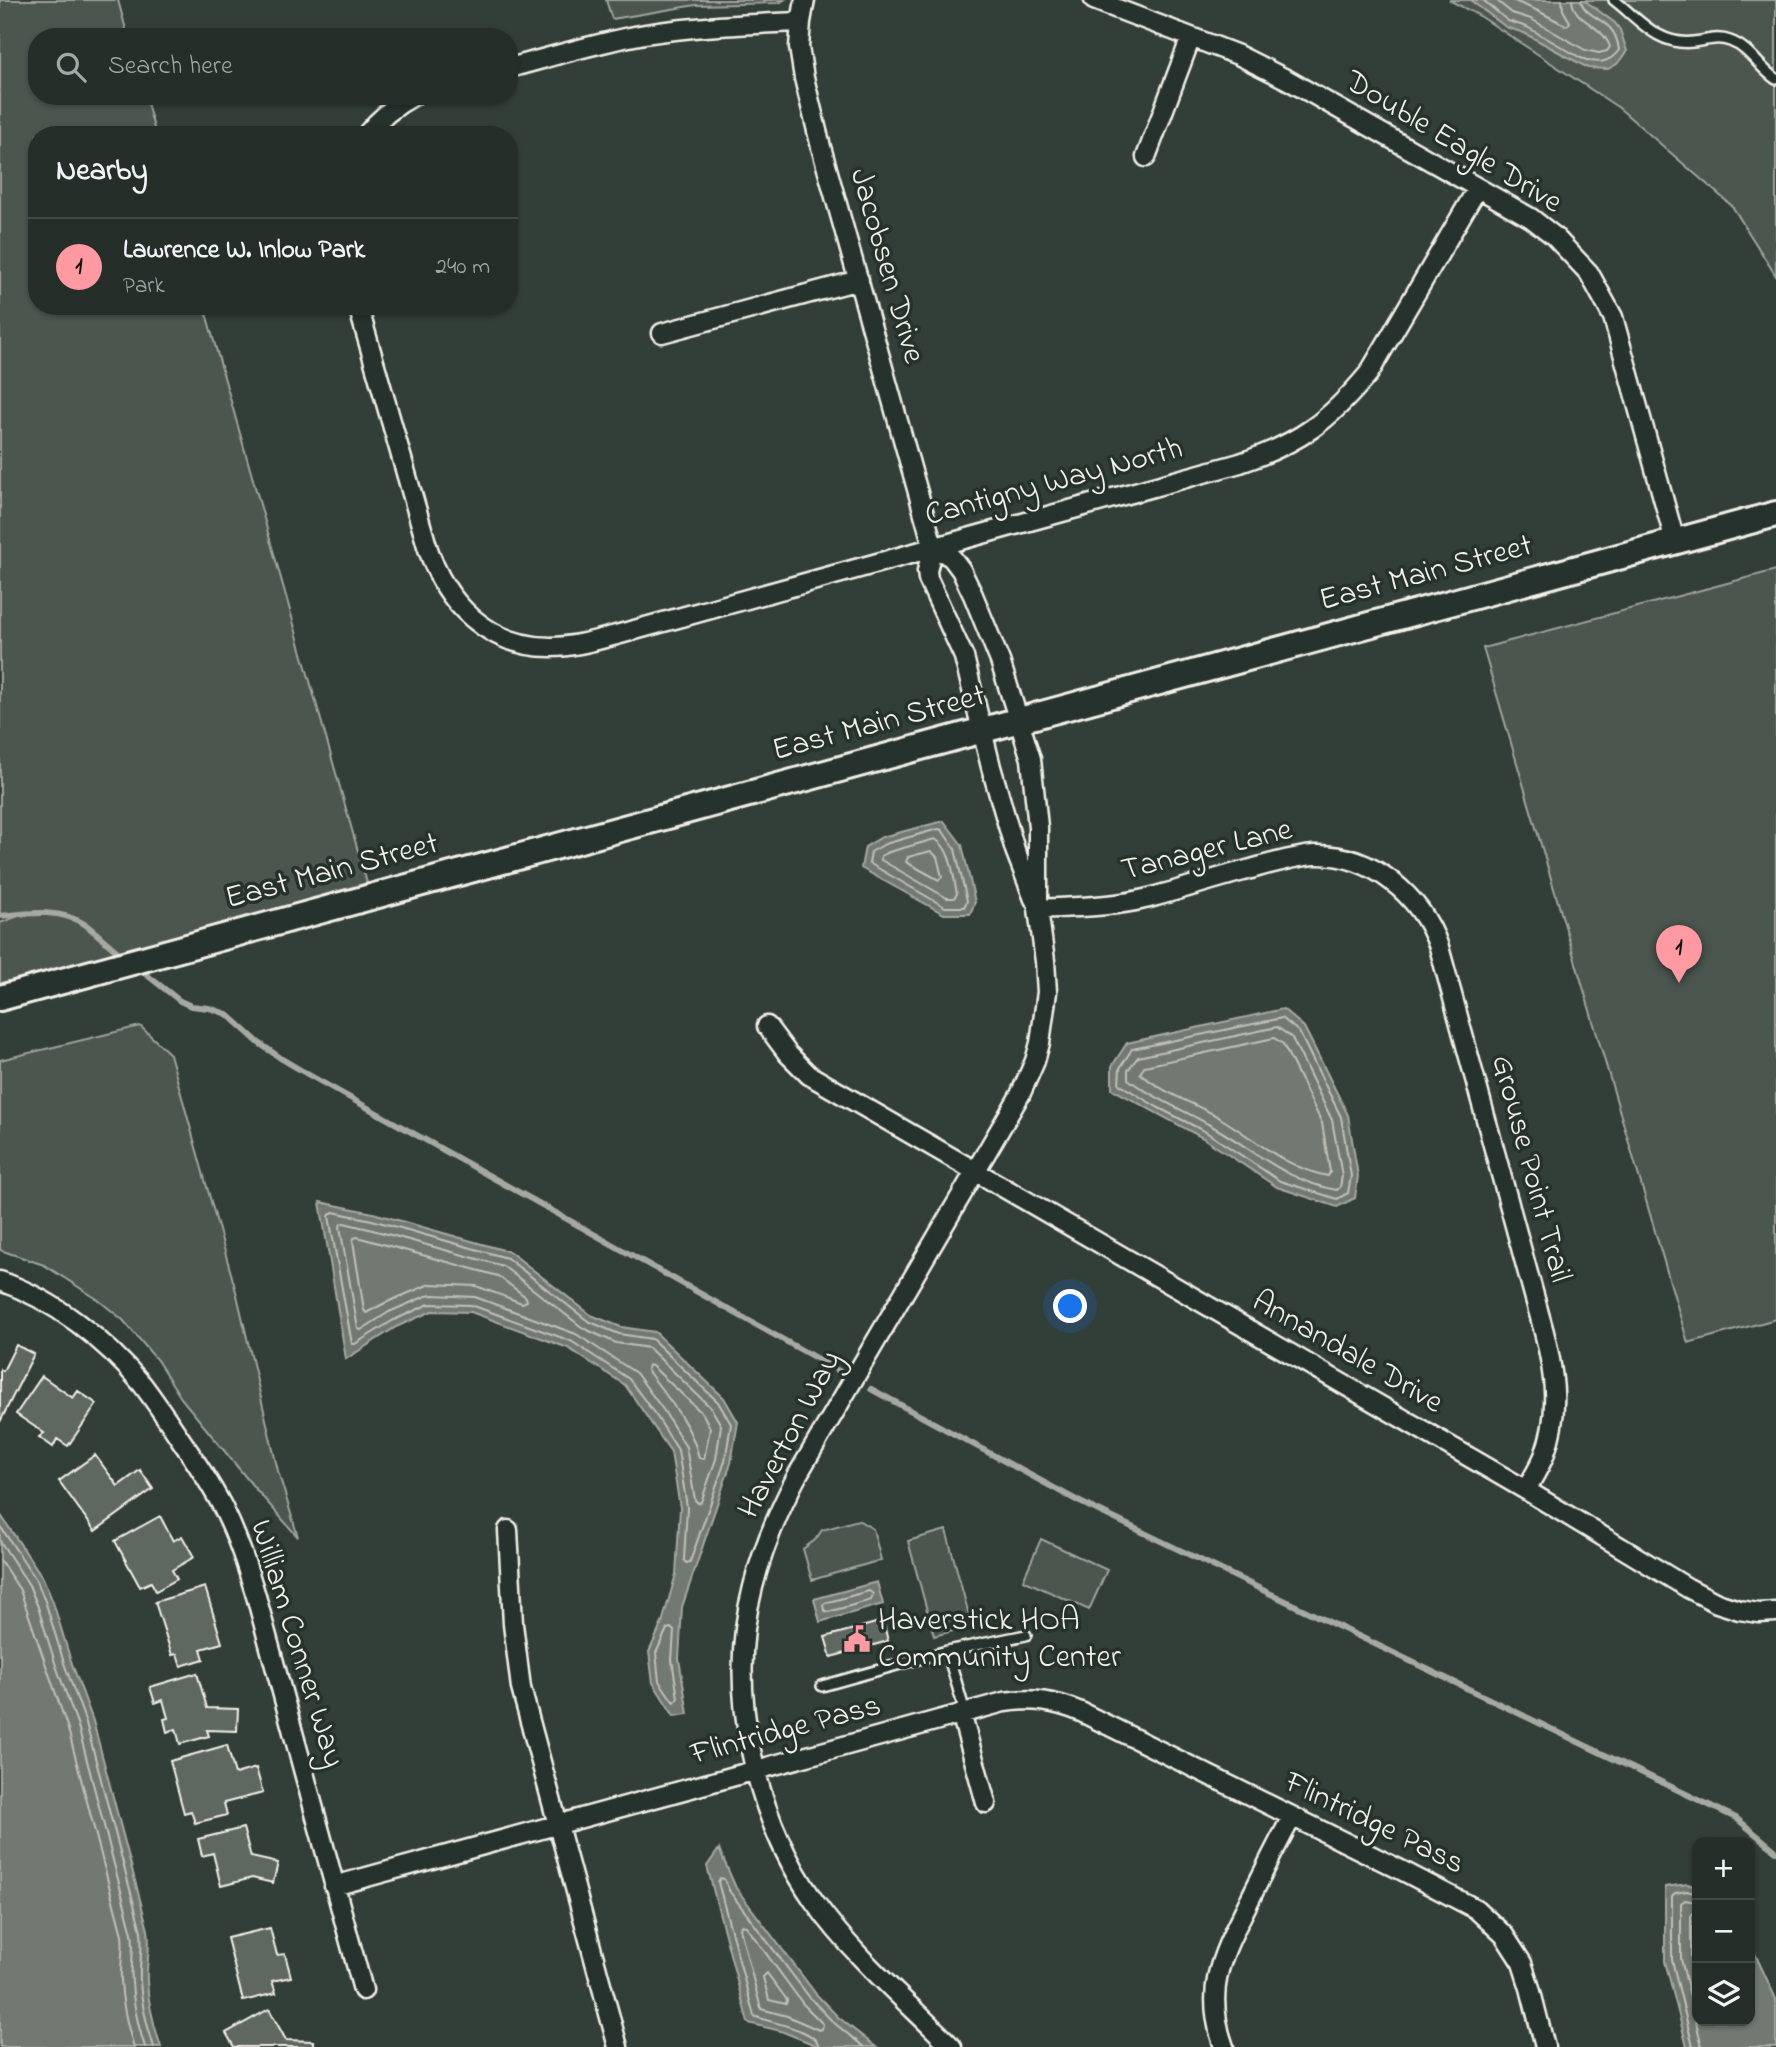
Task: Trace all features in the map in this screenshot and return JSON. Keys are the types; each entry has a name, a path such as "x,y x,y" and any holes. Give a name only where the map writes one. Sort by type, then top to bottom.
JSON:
{"main road":[{"name":"East Main Street","path":"0,998 1776,514"}],"street":[{"name":"Jacobsen Drive","path":"805,0 800,22 799,47 804,78 933,546 927,571 928,579 964,657 982,731"},
{"name":"Double Eagle Drive","path":"1094,0 1238,55 1288,80 1531,218 1554,236 1589,274 1613,317 1675,541"},
{"path":"518,66 646,34 800,22"},
{"path":"1146,157 1191,37"},
{"path":"373,126 398,105"},
{"name":"Cantigny Way North","path":"361,315 423,533 436,572 449,593 475,621 487,629 522,643 550,647 567,646 1240,463 1279,448 1328,418 1369,373 1477,189"},
{"path":"662,333 859,280"},
{"path":"933,546 952,558 961,570 994,645 1019,720"},
{"name":"Haverton Way","path":"952,2047 867,1962 815,1903 797,1875 765,1803 756,1770 743,1696 743,1660 752,1587 768,1538 798,1474 976,1172 1020,1095 1035,1061 1046,1004 1047,978 1038,909 1038,827 1031,759 1019,720"},
{"name":"Haverton Way","path":"982,731 1016,850 1038,909"},
{"name":"Tanager Lane","path":"1038,909 1088,907 1132,901 1313,855 1350,861 1387,877"},
{"name":"Grouse Point Trail","path":"1387,877 1419,908 1439,947 1550,1356 1555,1392 1552,1426 1543,1458 1526,1490"},
{"name":"Annandale Drive","path":"767,1026 808,1075 1526,1490 1688,1588 1717,1603 1740,1610 1776,1612"},
{"name":"William Conner Way","path":"0,1281 70,1318 126,1366 157,1405 213,1489 246,1564 363,1990"},
{"path":"508,1530 518,1671 618,2047"},
{"name":"Flintridge Pass","path":"334,1886 1004,1702 1019,1700 1059,1703 1475,1909 1504,1935 1522,1963 1545,2047"},
{"path":"963,1713 986,1804"},
{"path":"1224,2047 1215,2009 1220,1962 1292,1817"}],"lane":[{"path":"1614,0 1651,32 1672,42 1717,38 1739,44 1776,79"},
{"path":"822,1686 947,1651 1026,1634"},
{"path":"947,1651 963,1713"}],"shaded area":[{"path":"0,0 118,0 126,28 28,28 28,105 148,105 153,126 28,126 28,315 207,315 367,883 0,987 0,923 21,915 0,916"},
{"path":"606,0 784,0 779,3 696,5 612,19"},
{"path":"1449,0 1776,0 1776,276 1732,206 1619,108 1480,16"},
{"path":"1776,570 1776,1319 1688,1343 1483,648"},
{"path":"140,1026 170,1054 237,1295 278,1471 298,1537 181,1398 157,1360 123,1320 97,1299 44,1265 0,1250 0,1060"},
{"path":"858,1520 873,1529 881,1560 812,1580 803,1549 815,1540 822,1530"},
{"path":"946,1530 972,1626 934,1636 908,1541"},
{"path":"1041,1539 1107,1570 1089,1610 1023,1580"}],"water":[{"path":"1470,0 1584,0 1615,23 1627,51 1617,64 1608,69 1588,68 1524,33 1506,27"},
{"path":"944,821 962,845 975,902 970,914 944,914 861,868 865,847 882,837"},
{"path":"1283,1009 1304,1027 1348,1115 1358,1176 1355,1198 1337,1207 1277,1187 1203,1138 1112,1089 1112,1066 1127,1043"},
{"path":"320,1202 373,1213 510,1252 591,1315 621,1327 655,1332 724,1398 738,1422 731,1463 682,1607 679,1659 688,1714 674,1716 653,1683 649,1652 662,1623 676,1574 680,1508 671,1452 625,1385 568,1348 471,1312 432,1311 396,1327 346,1359"},
{"path":"0,1514 43,1578 93,1721 148,1930 148,1989 161,2047 0,2047"},
{"path":"877,1582 883,1604 820,1622 814,1599"},
{"path":"719,1849 736,1888 816,1994 838,2017 876,2047 820,2047 781,2031 748,2023 707,1866"},
{"path":"1692,1886 1692,2026 1755,2026 1755,1954 1776,1999 1776,2047 1687,2047 1665,1961 1665,1887"}],"building":[{"path":"16,1345 34,1354 0,1422 0,1369 3,1371"},
{"path":"42,1376 73,1398 78,1391 97,1404 68,1446 57,1439 53,1447 39,1437 44,1433 16,1414"},
{"path":"95,1455 118,1486 140,1470 153,1489 95,1531 59,1481"},
{"path":"160,1516 173,1541 182,1536 194,1557 172,1570 177,1579 156,1591 151,1582 140,1587 115,1541"},
{"path":"205,1587 222,1643 201,1649 204,1659 181,1666 177,1654 172,1655 155,1602"},
{"name":"Haverstick HOA Community Center","path":"883,1621 888,1641 831,1657 825,1637"},
{"path":"197,1673 207,1708 238,1709 237,1731 207,1730 209,1736 180,1744 176,1729 167,1732 164,1719 168,1718 163,1700 155,1703 150,1687"},
{"path":"227,1745 235,1774 256,1768 263,1793 224,1803 227,1815 195,1823 191,1811 184,1813 170,1761"},
{"path":"243,1828 251,1857 278,1863 273,1883 252,1878 221,1886 213,1853 202,1856 198,1839"},
{"path":"270,1928 277,1955 285,1954 291,1977 272,1981 276,1993 243,2001 227,1938"},
{"path":"269,2009 286,2040 313,2041 313,2047 234,2047 226,2033"}],"waterway":[{"path":"0,916 44,913 66,916 86,925 124,957"},
{"path":"138,968 180,1001 227,1014 259,1043 309,1075 839,1371"},
{"path":"871,1389 1080,1502 1736,1818 1776,1851"}],"place":[{"name":"Lawrence W. Inlow Park","path":"1679,983"},
{"name":"Haverstick HOA Community Center","path":"857,1639"}]}
